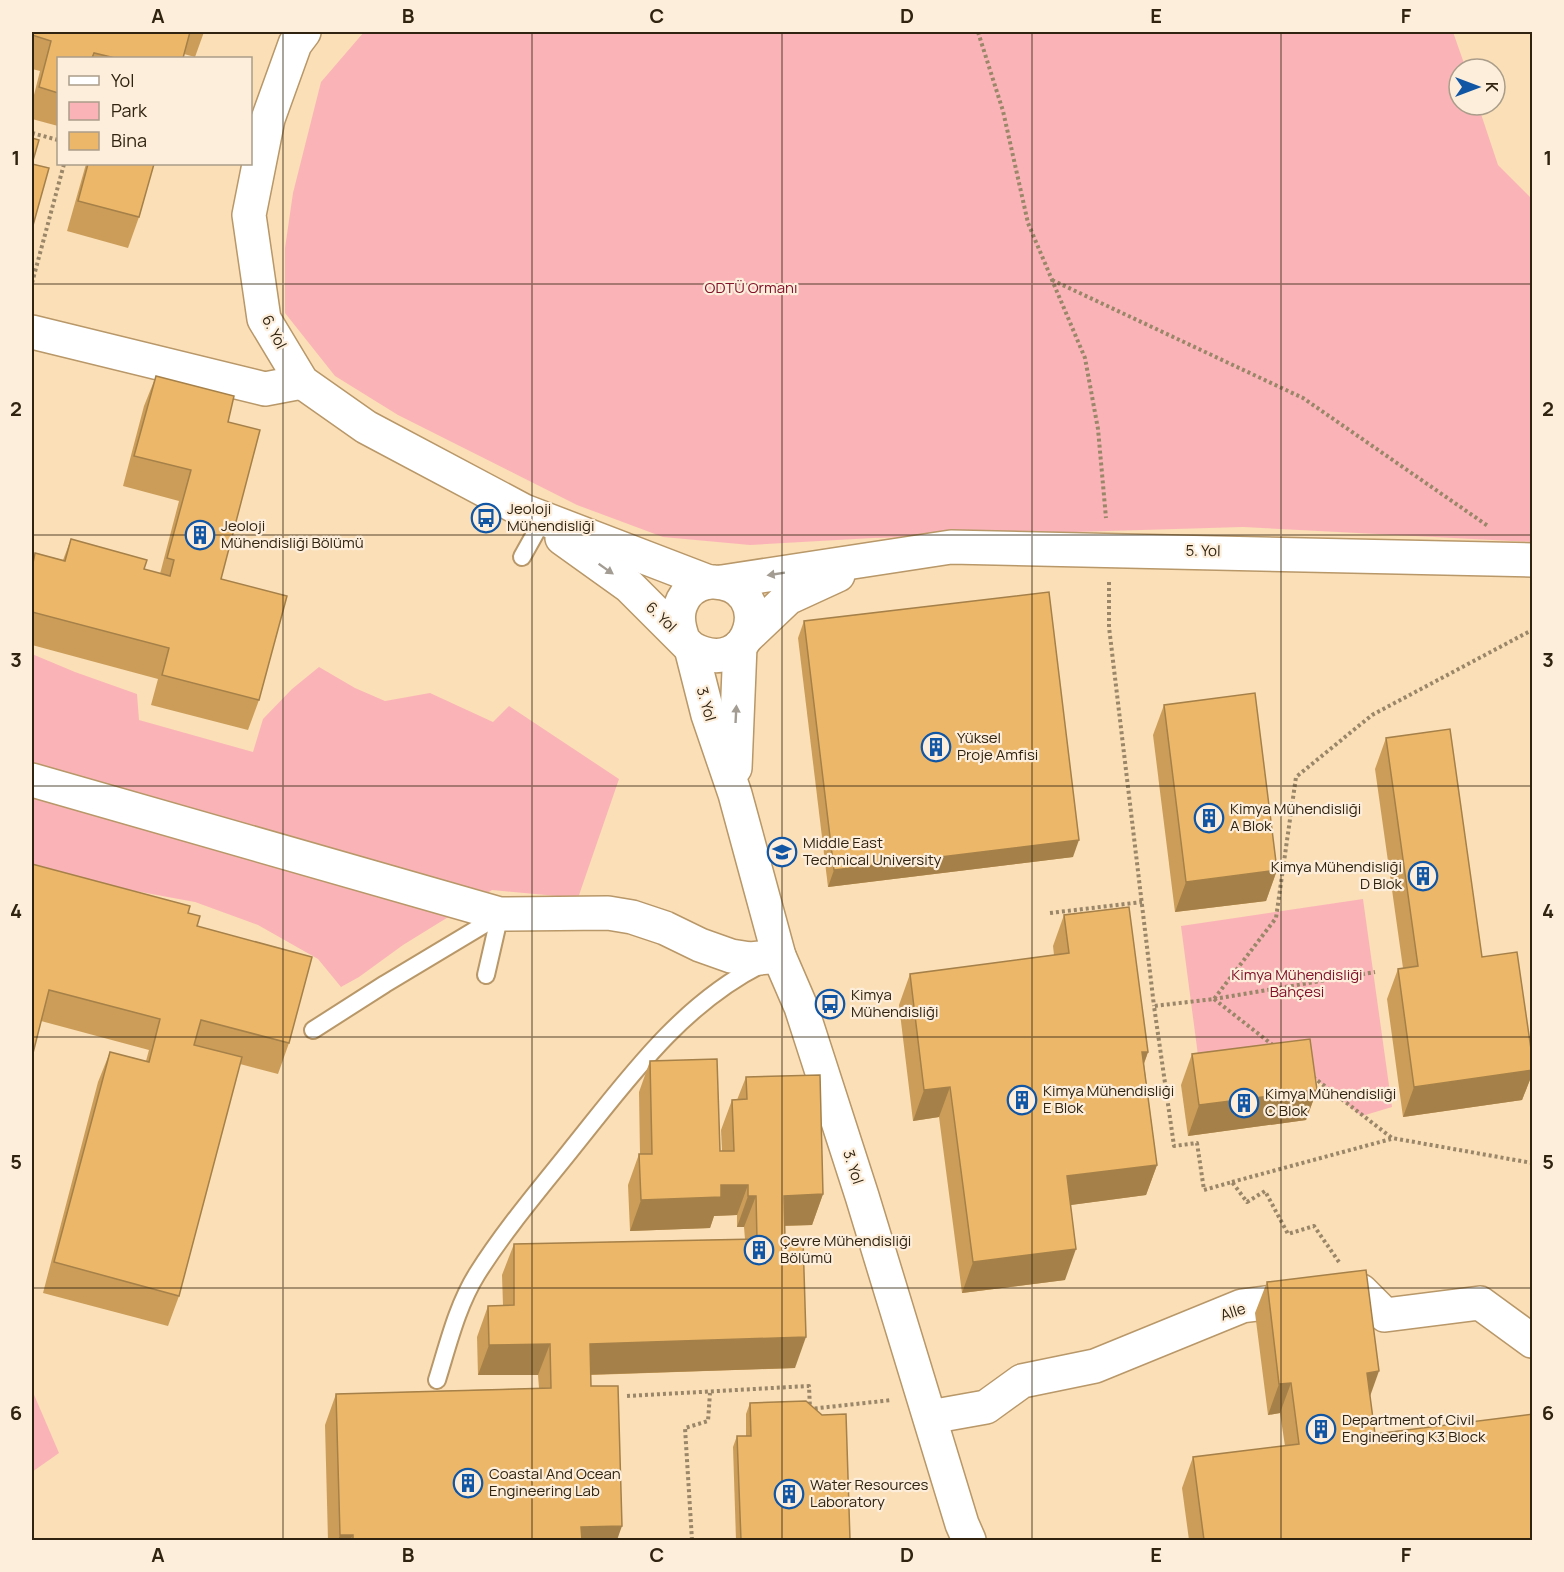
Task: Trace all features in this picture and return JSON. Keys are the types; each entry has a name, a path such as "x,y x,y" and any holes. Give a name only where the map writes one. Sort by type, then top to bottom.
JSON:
{"street":[{"name":"6. Yol","path":"304,32 295,44 268,119 249,215 264,318 302,382 366,428 532,517 629,586 687,643"},
{"path":"32,332 265,390 302,382"},
{"name":"6. Yol","path":"532,517 716,582"},
{"name":"5. Yol","path":"716,582 951,547 1533,560"},
{"name":"5. Yol","path":"744,641 788,598 875,558"},
{"path":"716,582 734,586 745,596 752,620 744,641 729,654 716,656 703,654 687,643 679,628 678,615 681,603 688,593 697,586 716,582"},
{"name":"3. Yol","path":"735,794 734,743 744,641"},
{"name":"3. Yol","path":"687,643 735,794 779,956 801,1007 862,1196 927,1407 963,1535"},
{"path":"32,780 500,915 608,913 632,917 665,928 700,945 731,956 750,959 779,956"},
{"path":"1361,1291 1385,1316 1480,1303 1533,1341"},
{"name":"Alle","path":"927,1407 986,1407 1022,1381 1095,1366 1242,1306 1361,1291"}],"lane":[{"path":"522,557 532,517"},
{"path":"486,975 500,915"},
{"path":"313,1030 500,915"},
{"path":"437,1380 453,1326 476,1276 520,1214 632,1072 717,991 739,976 779,956"}],"path":[{"path":"978,32 1003,111 1028,223 1085,358 1098,429 1109,549 1109,627 1154,1006 1174,1146 1197,1143 1204,1190 1392,1138 1533,1163"},
{"path":"32,133 57,140"},
{"path":"32,283 64,165"},
{"path":"1052,279 1303,398 1494,530"},
{"path":"1214,999 1276,918 1296,777 1372,715 1533,630"},
{"path":"1050,913 1142,902"},
{"path":"1154,1006 1214,999 1375,972"},
{"path":"1214,999 1278,1050"},
{"path":"1306,1072 1392,1138"},
{"path":"1232,1182 1247,1202 1266,1191 1288,1234 1314,1226 1361,1291"},
{"path":"627,1396 809,1386 810,1409 927,1407"},
{"path":"692,1540 685,1428 708,1421 710,1393"}],"green space":[{"name":"ODTÜ Ormanı","path":"364,32 1453,32 1462,57 1447,57 1447,117 1482,117 1498,165 1532,199 1532,542 1243,527 873,538 750,545 663,537 577,505 398,415 335,376 285,313 285,248 293,193 321,82"},
{"path":"32,654 137,694 139,720 253,752 263,719 292,689 319,667 355,688 385,701 430,693 493,722 509,706 619,779 578,898 492,890 403,945 359,977 341,987 318,959 258,925 195,902 32,872"},
{"name":"Kimya Mühendisliği Bahçesi","path":"1363,899 1392,1107 1362,1116 1288,1057 1199,1063 1181,926"},
{"path":"32,1390 59,1453 32,1472"}],"building":[{"path":"32,32 190,32 183,57 111,57 94,53 92,57 57,57 57,93 39,87 51,41 32,35"},
{"path":"32,138 39,140 32,164"},
{"path":"32,164 49,168 32,229"},
{"path":"88,165 154,165 139,217 78,201"},
{"name":"Jeoloji Mühendisliği Bölümü","path":"156,376 234,396 228,422 260,430 221,579 287,596 259,700 162,675 169,648 32,612 32,568 35,553 65,561 71,539 147,560 144,569 170,576 174,560 167,558 191,470 134,456"},
{"name":"Yüksel Proje Amfisi","path":"1049,592 1079,840 834,870 804,621"},
{"name":"Kimya Mühendisliği A Blok","path":"1255,693 1277,870 1186,882 1164,705"},
{"name":"Kimya Mühendisliği D Blok","path":"1450,729 1482,957 1517,952 1533,1070 1414,1087 1398,969 1418,966 1386,738"},
{"path":"32,864 190,906 188,913 200,916 197,926 312,957 289,1043 201,1020 194,1045 242,1057 179,1296 54,1262 110,1052 149,1062 160,1019 49,990 32,1057"},
{"name":"Kimya Mühendisliği E Blok","path":"1129,907 1148,1052 1142,1052 1157,1165 1067,1176 1076,1249 973,1262 950,1087 924,1090 910,974 1069,953 1064,915"},
{"path":"1310,1039 1317,1090 1199,1105 1192,1054"},
{"path":"717,1059 720,1151 734,1151 732,1100 747,1099 746,1077 820,1075 823,1194 784,1196 785,1239 803,1239 806,1337 590,1344 591,1386 618,1386 622,1526 581,1527 582,1540 353,1540 353,1535 340,1535 336,1394 551,1388 550,1344 489,1345 488,1306 514,1305 514,1244 757,1239 756,1196 748,1196 748,1185 721,1185 721,1197 641,1200 639,1154 652,1154 650,1061"},
{"name":"Department of Civil Engineering K3 Block","path":"1366,1270 1379,1371 1367,1373 1375,1434 1533,1414 1533,1540 1204,1540 1193,1457 1299,1444 1291,1383 1279,1384 1267,1282"},
{"name":"Water Resources Laboratory","path":"806,1401 822,1415 846,1414 850,1540 741,1540 737,1436 751,1436 750,1403"}],"place":[{"name":"Jeoloji Mühendisliği","path":"486,518"},
{"name":"Jeoloji Mühendisliği Bölümü","path":"200,535"},
{"name":"Yüksel Proje Amfisi","path":"936,747"},
{"name":"Kimya Mühendisliği A Blok","path":"1209,818"},
{"name":"Middle East Technical University","path":"782,852"},
{"name":"Kimya Mühendisliği D Blok","path":"1423,876"},
{"name":"Kimya Mühendisliği","path":"830,1004"},
{"name":"Kimya Mühendisliği E Blok","path":"1022,1100"},
{"name":"Kimya Mühendisliği C Blok","path":"1244,1103"},
{"name":"Çevre Mühendisliği Bölümü","path":"759,1250"},
{"name":"Department of Civil Engineering K3 Block","path":"1321,1429"},
{"name":"Coastal And Ocean Engineering Lab","path":"468,1483"},
{"name":"Water Resources Laboratory","path":"789,1494"}]}
